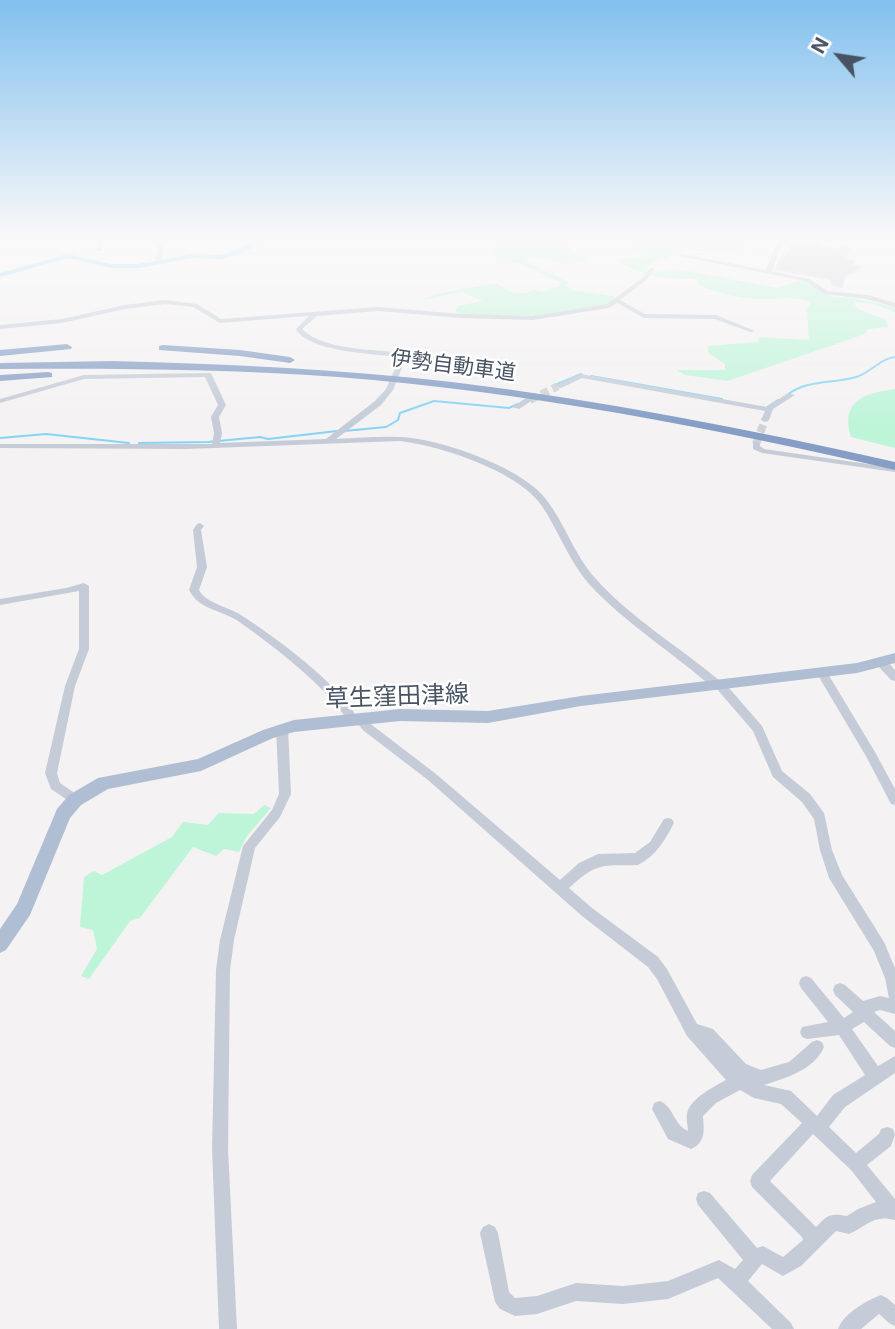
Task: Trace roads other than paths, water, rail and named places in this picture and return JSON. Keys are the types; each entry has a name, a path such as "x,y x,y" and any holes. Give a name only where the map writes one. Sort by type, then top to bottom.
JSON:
{"highway":[{"path":"0,353 67,347"},
{"path":"163,348 240,353 378,372"},
{"name":"伊勢自動車道","path":"0,364 171,360 447,378 672,411 895,459"},
{"name":"伊勢自動車道","path":"0,364 168,365 378,372"},
{"path":"0,378 145,369 278,369"},
{"name":"伊勢自動車道","path":"403,374 608,406 759,435 895,468"}],"main road":[{"name":"草生窪田津線","path":"0,944 20,917 59,821 75,800 112,781 208,763 282,728 400,715 488,717 581,701 821,672 888,661"}],"street":[{"path":"0,327 62,321 125,307 165,302 195,305 220,321 378,309 461,316 533,318 607,307 617,301 644,316 716,317 752,331"},
{"path":"314,315 299,329 307,337 351,350 404,355 388,390 378,403 329,441"},
{"path":"0,401 84,377 208,375 222,405 215,417 216,443"},
{"path":"558,386 583,376 769,410"},
{"path":"765,420 769,410 791,395"},
{"path":"516,407 529,400"},
{"path":"0,446 423,440 525,483 541,499 592,581 637,624 718,684 758,729 777,774 814,806 820,817 826,850 836,878 879,947 892,973 895,996"},
{"path":"756,444 762,451 895,468"},
{"path":"200,526 197,530 199,551 204,562 200,582 194,590 196,596 262,632 341,701 357,720 432,777 657,968 692,1031 739,1082 754,1090 785,1097 855,1164 894,1211"},
{"path":"0,602 66,592 84,586 84,649 70,686 51,773 55,786 75,800"},
{"path":"888,661 895,677"},
{"path":"821,672 866,745 895,800"},
{"path":"228,1329 220,1149 223,970 227,940 249,846 276,813 285,794 282,728"},
{"path":"560,888 584,867 598,860 638,859 654,846 668,824"},
{"path":"806,983 842,1027 876,1077"},
{"path":"840,990 895,1041"},
{"path":"807,1032 842,1027 880,1003 895,1007"},
{"path":"692,1031 708,1034 741,1069 761,1077 793,1068 817,1047"},
{"path":"812,1243 809,1232 758,1181 839,1101 895,1064"},
{"path":"660,1110 674,1132 691,1141 696,1134 695,1113 710,1097 739,1082"},
{"path":"855,1164 885,1140 887,1135"},
{"path":"704,1199 754,1259"},
{"path":"735,1283 754,1259 764,1255 783,1268 795,1260 833,1222 849,1225 877,1210 894,1211"},
{"path":"489,1233 501,1296 506,1303 515,1307 537,1305 576,1292 623,1295 668,1290 719,1269 727,1273 785,1329"},
{"path":"847,1329 873,1307 881,1304 895,1317"}],"waterway":[{"path":"787,395 803,386 856,377 884,360 895,357"},
{"path":"555,385 581,374"},
{"path":"591,376 722,399"},
{"path":"766,408 778,400"},
{"path":"344,431 386,427 398,420 400,413 434,401 509,408 518,404"},
{"path":"139,443 208,442 260,437 268,439 337,431"},
{"path":"0,438 46,434 129,443"}],"tunnel":[{"path":"530,400 558,386"},
{"path":"756,444 765,420"}]}
